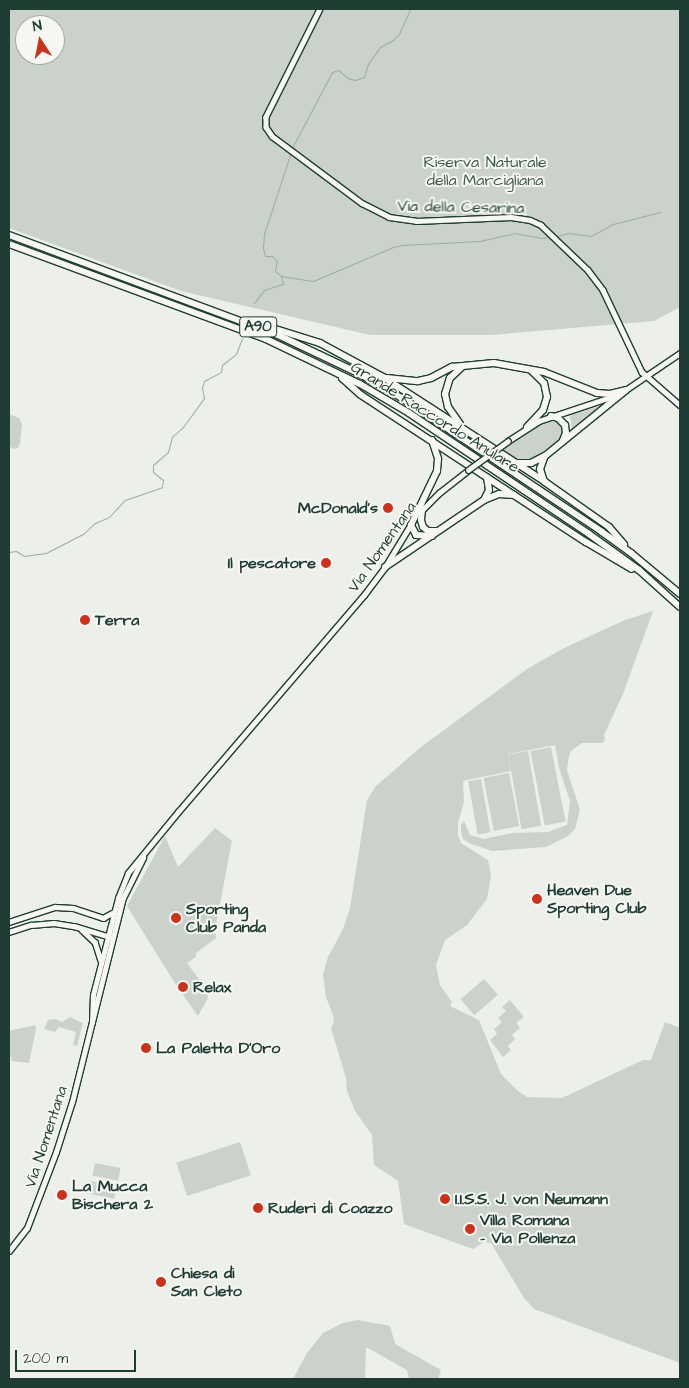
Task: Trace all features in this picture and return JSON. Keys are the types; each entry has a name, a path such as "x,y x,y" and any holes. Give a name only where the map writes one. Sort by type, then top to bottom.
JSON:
{"highway":[{"name":"Grande Raccordo Anulare","path":"9,235 244,321 343,365 405,400 631,553 680,594"},
{"name":"Grande Raccordo Anulare","path":"9,244 266,339 334,370 385,398 473,455 603,544 645,576 680,607"},
{"path":"244,321 309,339 383,377 545,482 609,527 631,553"},
{"path":"383,377 418,381 431,378 449,368 494,363 523,367 557,376 597,393 610,394 626,390"},
{"path":"466,365 450,378 445,394 452,413 466,430"},
{"path":"523,367 539,376 547,394 543,410 528,427"},
{"path":"334,370 361,395 586,542 645,576"},
{"path":"516,463 531,463 545,456 592,420 626,390"},
{"path":"551,416 560,419 565,425 565,436 561,443"},
{"path":"431,439 438,459 437,471 411,525 413,532 417,535 433,536"},
{"path":"545,456 540,469 545,482"},
{"path":"484,500 490,487 486,476"},
{"path":"386,567 484,500 499,494 515,495"},
{"path":"422,510 420,520 424,529 432,532 440,530"}],"main road":[{"name":"Via della Cesarina","path":"320,9 266,117 266,127 272,136 362,203 389,218 416,221 511,217 533,221 549,232 588,270 604,290 645,375"},
{"name":"Via Nomentana","path":"9,1251 27,1228 54,1160 72,1102 92,1023 114,910 127,876 178,812 357,604 386,567 422,510 439,493 528,427 551,416 603,401 626,390 645,375 680,353"},
{"path":"645,375 680,405"},
{"name":"Via Nomentana","path":"92,1023 92,1001 102,962 126,892 145,854"},
{"path":"9,922 55,907 73,908 103,918 109,917 114,910"},
{"path":"9,932 38,923 74,926 110,937"},
{"path":"74,926 94,940 102,962"}],"green space":[{"name":"Riserva Naturale della Marcigliana","path":"9,9 680,9 680,307 654,321 492,335 370,335 181,291 9,228"},
{"path":"603,405 572,432 570,415"},
{"path":"9,414 19,418 22,424 20,444 18,448 14,449 9,446"},
{"path":"555,420 562,425 561,438 540,456 521,461 509,456 501,449 539,425"},
{"path":"653,611 623,694 604,735 603,743 582,743 571,751 569,756 567,770 580,810 575,829 568,836 546,847 492,851 469,843 463,839 461,832 461,825 464,821 470,835 484,839 511,833 548,832 567,825 570,801 559,768 555,745 508,754 511,771 463,781 464,802 458,823 458,835 461,843 488,860 491,875 487,899 467,925 445,940 436,965 440,985 452,1002 450,1006 479,1020 501,1074 527,1097 562,1098 643,1060 651,1060 665,1022 680,1028 680,1363 534,1309 524,1298 491,1243 484,1242 473,1249 404,1224 398,1181 374,1165 372,1135 355,1111 347,1091 346,1078 331,1028 334,1022 333,1015 326,997 323,975 328,957 343,929 350,908 367,800 376,786 421,747 527,669 562,649 625,620"},
{"path":"551,747 566,822 545,826 530,751"},
{"path":"528,751 541,826 522,829 508,754"},
{"path":"509,773 519,826 494,831 483,778"},
{"path":"481,779 490,832 478,834 468,781"},
{"name":"Sporting Club Panda","path":"215,828 232,841 215,930 216,938 196,953 196,957 187,963 207,990 208,998 198,1016 176,985 127,906 165,836 178,867"},
{"path":"484,979 498,995 474,1015 461,999"},
{"path":"510,1000 524,1017 516,1023 520,1028 512,1035 515,1039 508,1046 511,1050 503,1057 490,1040 497,1034 494,1029 502,1022 498,1018 506,1011 502,1007"},
{"path":"70,1017 83,1023 77,1046 73,1045 76,1032 59,1027 55,1032 44,1029 48,1020 56,1019 62,1022"},
{"path":"35,1025 36,1029 29,1063 12,1061 9,1052 9,1031"},
{"path":"240,1142 251,1175 187,1196 176,1163"},
{"path":"95,1163 121,1168 118,1181 93,1176"},
{"path":"91,1181 117,1186 114,1199 89,1194"},
{"path":"358,1320 390,1326 395,1344 441,1370 438,1379 409,1379 407,1370 366,1347 365,1379 293,1379 307,1353 323,1333 343,1323"}],"waterway":[{"path":"292,148 332,72 338,70 348,78 355,80 364,77 368,64 380,47 393,40 399,34 410,9"},
{"path":"254,303 264,290 283,284 281,276 275,271 277,261 272,256 265,256 263,248 264,234 291,152"},
{"path":"556,236 569,233 591,236 613,224 660,212"},
{"path":"281,276 313,281 393,247 402,245 480,241 514,233 541,238 550,237"},
{"path":"9,552 16,551 24,556 46,553 83,534 95,523 109,517 125,500 162,487 163,480 153,472 153,465 168,452 172,437 183,427 204,398 202,388 204,381 221,372 222,365 236,354 242,338"}],"place":[{"name":"McDonald's","path":"388,508"},
{"name":"Il pescatore","path":"326,563"},
{"name":"Terra","path":"85,620"},
{"name":"Heaven Due Sporting Club","path":"537,899"},
{"name":"Sporting Club Panda","path":"176,918"},
{"name":"Relax","path":"183,987"},
{"name":"La Paletta D'Oro","path":"146,1048"},
{"name":"La Mucca Bischera 2","path":"62,1195"},
{"name":"I.I.S.S. J. von Neumann","path":"445,1199"},
{"name":"Ruderi di Coazzo","path":"258,1208"},
{"name":"Villa Romana - Via Pollenza","path":"470,1229"},
{"name":"Chiesa di San Cleto","path":"161,1282"}]}
